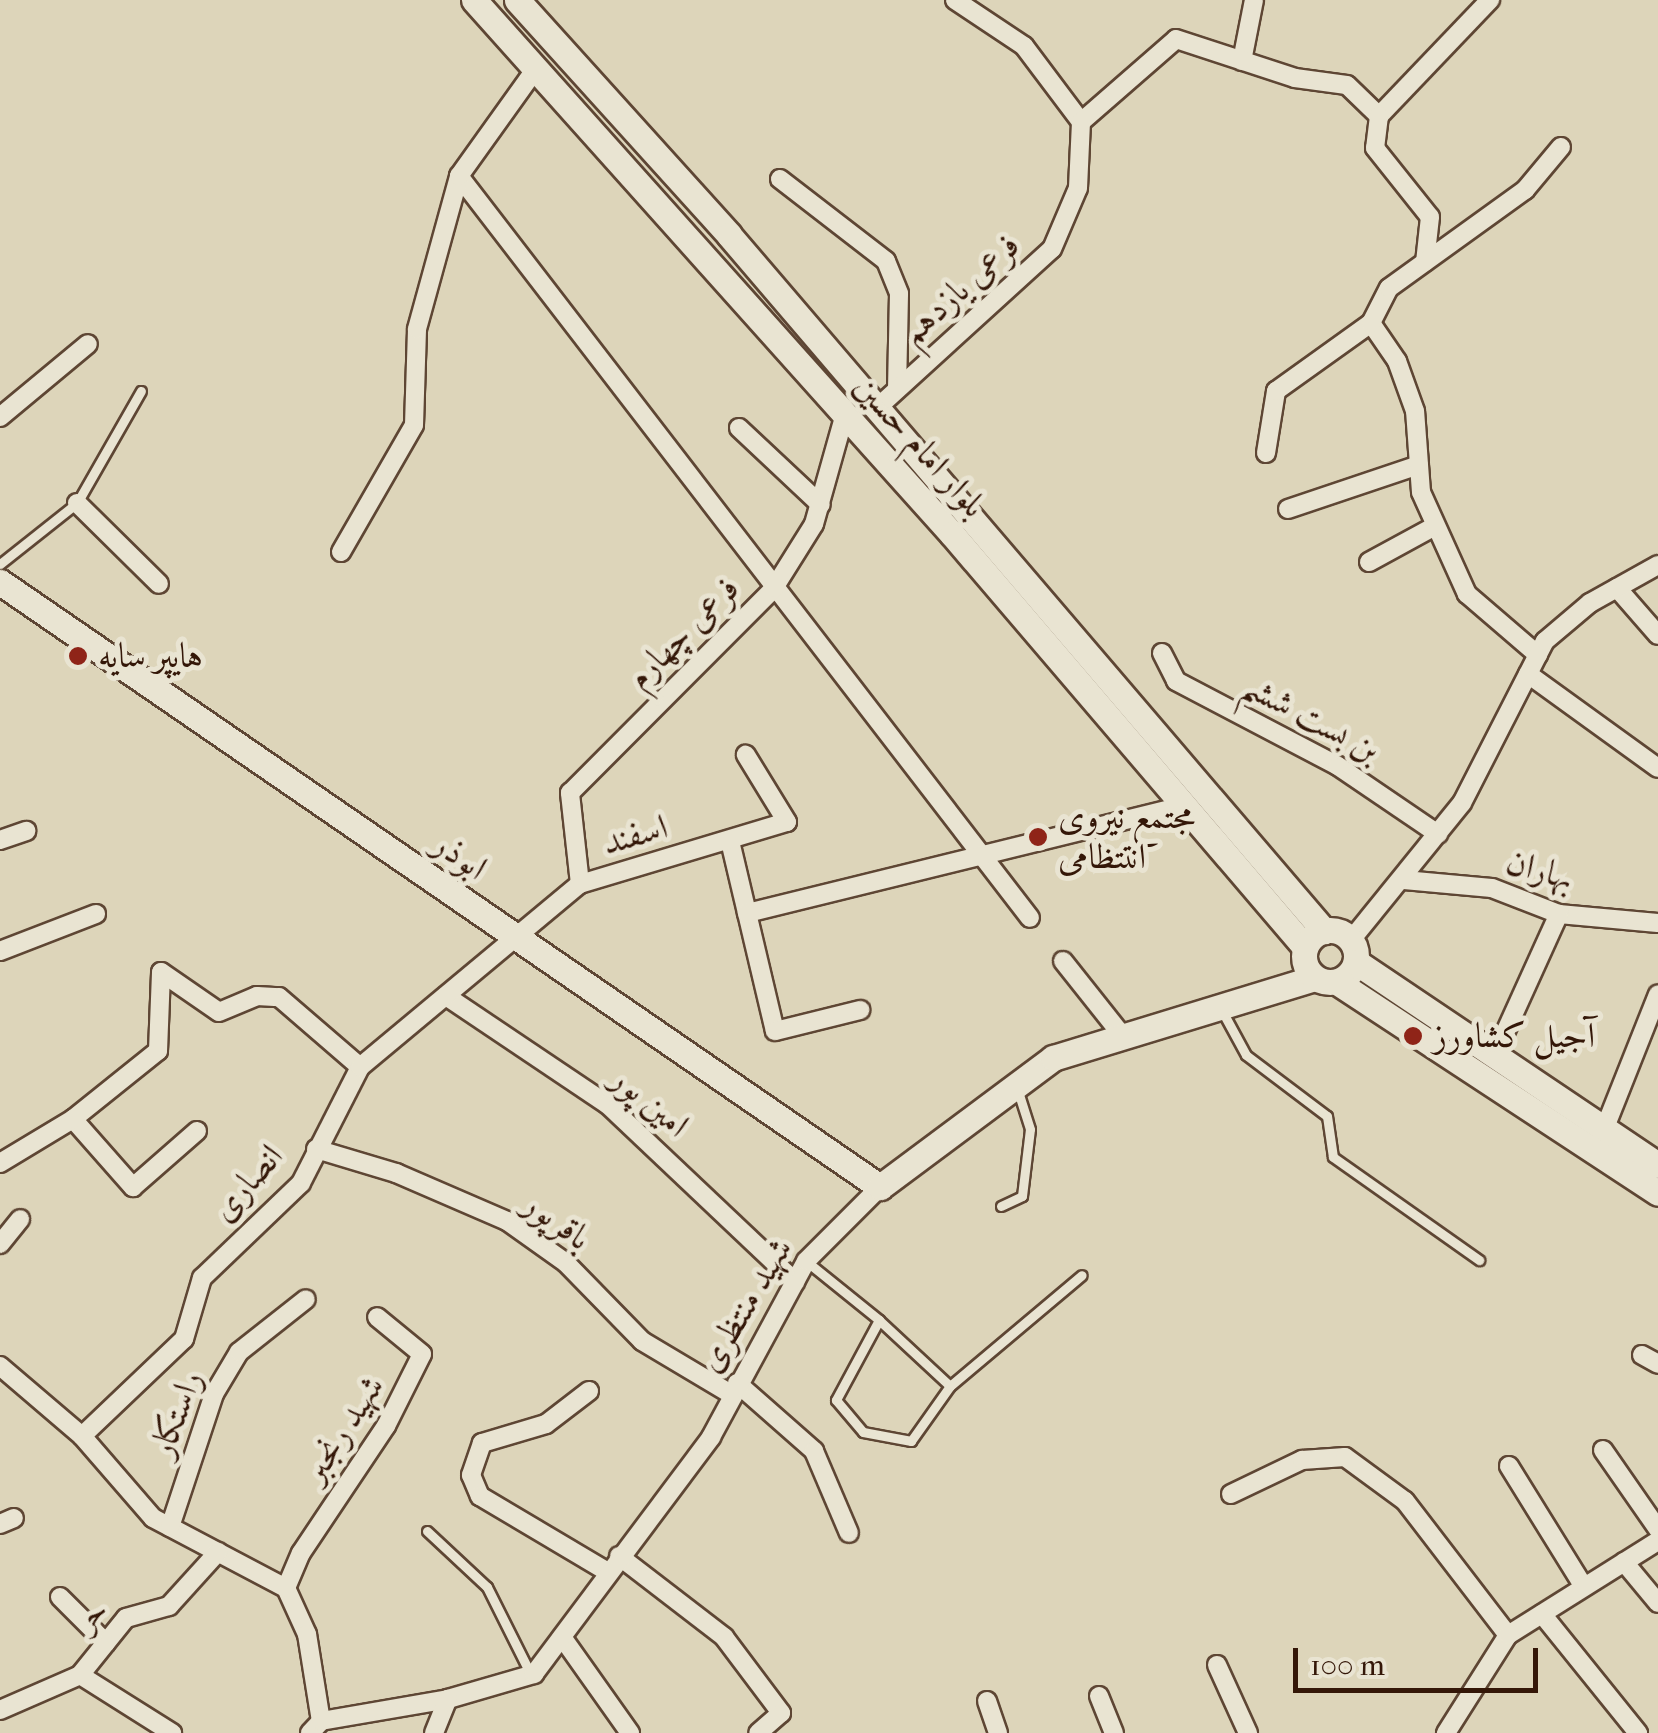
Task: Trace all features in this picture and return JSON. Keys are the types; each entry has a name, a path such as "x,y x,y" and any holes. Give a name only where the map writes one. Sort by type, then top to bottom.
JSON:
{"street":[{"name":"بلوار امام حسین","path":"474,0 845,414 1186,806 1314,939"},
{"name":"بلوار امام حسین","path":"517,0 877,408 1314,939"},
{"path":"955,0 1024,46 1080,122 1176,39 1242,61 1347,85 1379,116"},
{"path":"1242,61 1254,0"},
{"path":"1425,262 1430,216 1375,148 1379,116 1480,3"},
{"path":"341,552 414,425 417,329 459,176 535,70"},
{"name":"فرعی یازدهم","path":"877,408 1052,249 1078,188 1080,122"},
{"path":"1266,454 1276,391 1371,324 1389,288 1525,190 1560,146"},
{"path":"459,176 1030,918"},
{"path":"780,179 886,260 898,294 897,390"},
{"path":"1371,324 1398,361 1415,411 1419,464 1436,526 1467,594 1538,655"},
{"path":"0,417 88,344"},
{"name":"فرعی چهارم","path":"580,884 570,793 774,588 821,506 845,414"},
{"path":"739,428 821,506"},
{"path":"1288,509 1419,464"},
{"path":"77,502 159,584"},
{"path":"1369,562 1436,526"},
{"path":"1325,980 1353,951 1438,834 1546,640 1617,588 1658,564"},
{"name":"ابوذر","path":"0,582 880,1187"},
{"path":"1617,588 1658,635"},
{"name":"بن بست ششم","path":"1162,654 1176,681 1338,766 1438,834"},
{"path":"1528,674 1658,768"},
{"name":"اسفند","path":"516,937 580,884 787,822 746,754"},
{"path":"747,914 1186,806"},
{"path":"0,840 26,831"},
{"path":"730,841 775,1031 860,1010"},
{"name":"بهاران","path":"1404,880 1492,888 1559,914 1658,922"},
{"path":"0,951 96,914"},
{"path":"1494,1057 1559,914"},
{"name":"انصاری","path":"82,1436 184,1339 202,1278 301,1182 360,1067 516,937"},
{"path":"1658,1165 1494,1057 1353,951 1314,939 1304,964 1325,980 1658,1194"},
{"path":"1063,961 1121,1034"},
{"path":"0,1164 73,1120 158,1051 161,972 219,1012 257,996 280,997 360,1067"},
{"name":"شهید منتظری","path":"531,1675 711,1437 806,1260 880,1187 1053,1058 1121,1034 1325,980"},
{"path":"1604,1130 1658,994"},
{"name":"امین پور","path":"446,996 607,1104 794,1282"},
{"path":"73,1120 133,1188 197,1131"},
{"name":"باقرپور","path":"316,1149 396,1173 507,1220 566,1263 642,1342 734,1388 814,1451 850,1532"},
{"path":"0,1244 20,1219"},
{"name":"راستکار","path":"170,1526 214,1394 239,1352 306,1298"},
{"name":"شهید رنجبر","path":"286,1588 301,1554 386,1426 422,1354 377,1317"},
{"path":"1,1365 82,1436 153,1518 286,1588 308,1634 316,1727 448,1699 531,1675"},
{"path":"589,1391 546,1424 482,1443 471,1474 480,1496 608,1572"},
{"path":"1603,1450 1658,1529"},
{"path":"1231,1494 1302,1460 1345,1456 1404,1502 1508,1635"},
{"path":"1509,1466 1584,1587"},
{"path":"1446,1733 1508,1635 1658,1541"},
{"name":"حر","path":"0,1710 80,1675 126,1618 169,1606 218,1552"},
{"path":"618,1556 724,1637 781,1713 758,1733"},
{"path":"1624,1562 1658,1603"},
{"path":"60,1597 106,1643"},
{"path":"1542,1614 1638,1733"},
{"path":"562,1636 630,1733"},
{"path":"1217,1665 1248,1733"},
{"path":"80,1675 172,1733"},
{"path":"1099,1696 1114,1733"},
{"path":"434,1733 448,1699"},
{"path":"986,1702 998,1733"}],"lane":[{"path":"0,564 77,502 140,391"},
{"path":"1220,1006 1246,1054 1328,1116 1334,1157 1479,1260"},
{"path":"1002,1206 1022,1196 1030,1129 1016,1085"},
{"path":"806,1260 950,1386"},
{"path":"879,1320 836,1400 863,1432 912,1441 950,1386 1082,1275"},
{"path":"427,1531 487,1587 531,1675"}],"place":[{"name":"هایپر‌ سایه","path":"78,656"},
{"name":"مجتمع نیروی انتتظامی","path":"1038,837"},
{"name":"آجیل کشاورز","path":"1413,1036"}]}
